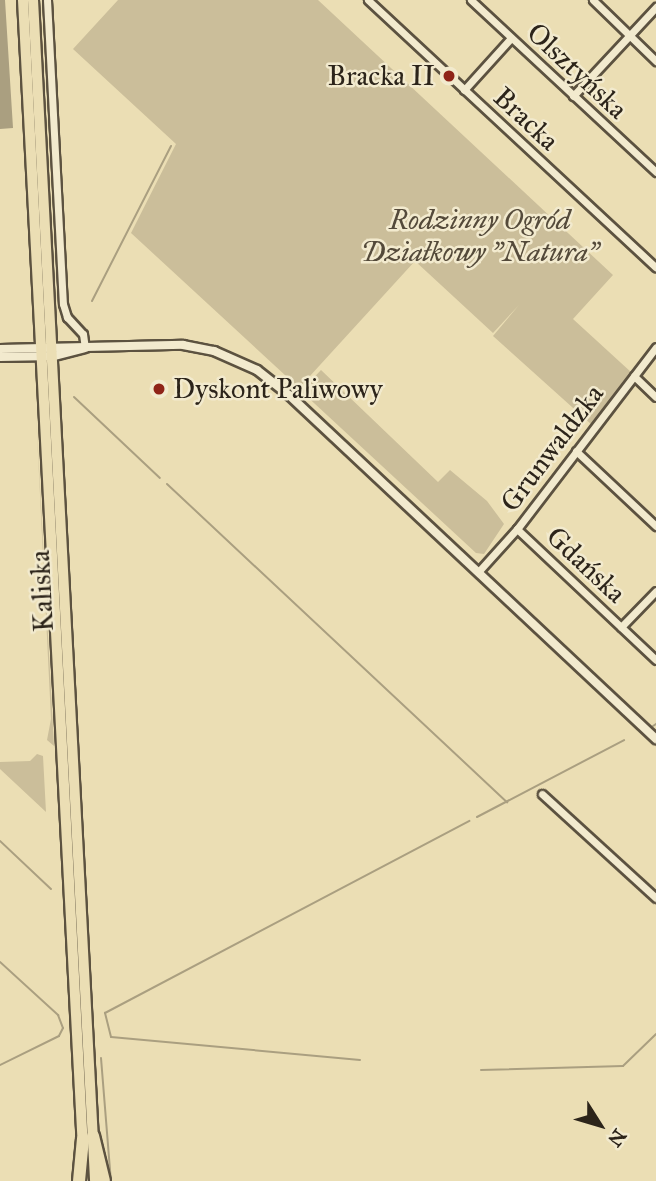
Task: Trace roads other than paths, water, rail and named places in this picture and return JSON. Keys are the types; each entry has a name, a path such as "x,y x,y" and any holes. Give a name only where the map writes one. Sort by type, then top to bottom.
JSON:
{"highway":[{"path":"79,1181 88,1137"},
{"path":"88,1137 104,1181"}],"main road":[{"name":"Kaliska","path":"23,0 88,1137 95,1181"},
{"name":"Kaliska","path":"33,0 54,351 88,1137 85,1181"}],"street":[{"path":"47,0 63,303 67,317 83,334 85,348"},
{"name":"Bracka","path":"368,0 656,268"},
{"name":"Olsztyńska","path":"471,0 656,172"},
{"path":"593,0 656,61"},
{"path":"573,96 656,7"},
{"path":"464,90 511,38"},
{"path":"24,347 34,339 40,322"},
{"path":"0,357 85,348 183,345 214,351 257,370 478,571 656,739"},
{"path":"0,349 24,347 42,351"},
{"name":"Grunwaldzka","path":"478,571 517,529 656,347"},
{"path":"634,376 656,397"},
{"path":"576,452 656,526"},
{"name":"Gdańska","path":"517,529 656,660"},
{"path":"621,627 656,591"},
{"path":"542,794 656,898"}],"waterway":[{"path":"92,301 171,146"},
{"path":"74,397 160,478"},
{"path":"167,484 507,802"},
{"path":"477,817 624,740"},
{"path":"360,1060 111,1037 105,1013 469,821"},
{"path":"0,841 51,889"},
{"path":"0,962 58,1015 63,1028 59,1036 0,1065"},
{"path":"481,1070 623,1066 656,1034"},
{"path":"101,1058 111,1181"}],"place":[{"name":"Bracka II","path":"449,76"},
{"name":"Dyskont Paliwowy","path":"159,389"}],"park label":[{"name":"Rodzinny Ogród Działkowy \"Natura\"","path":"480,236"}]}
